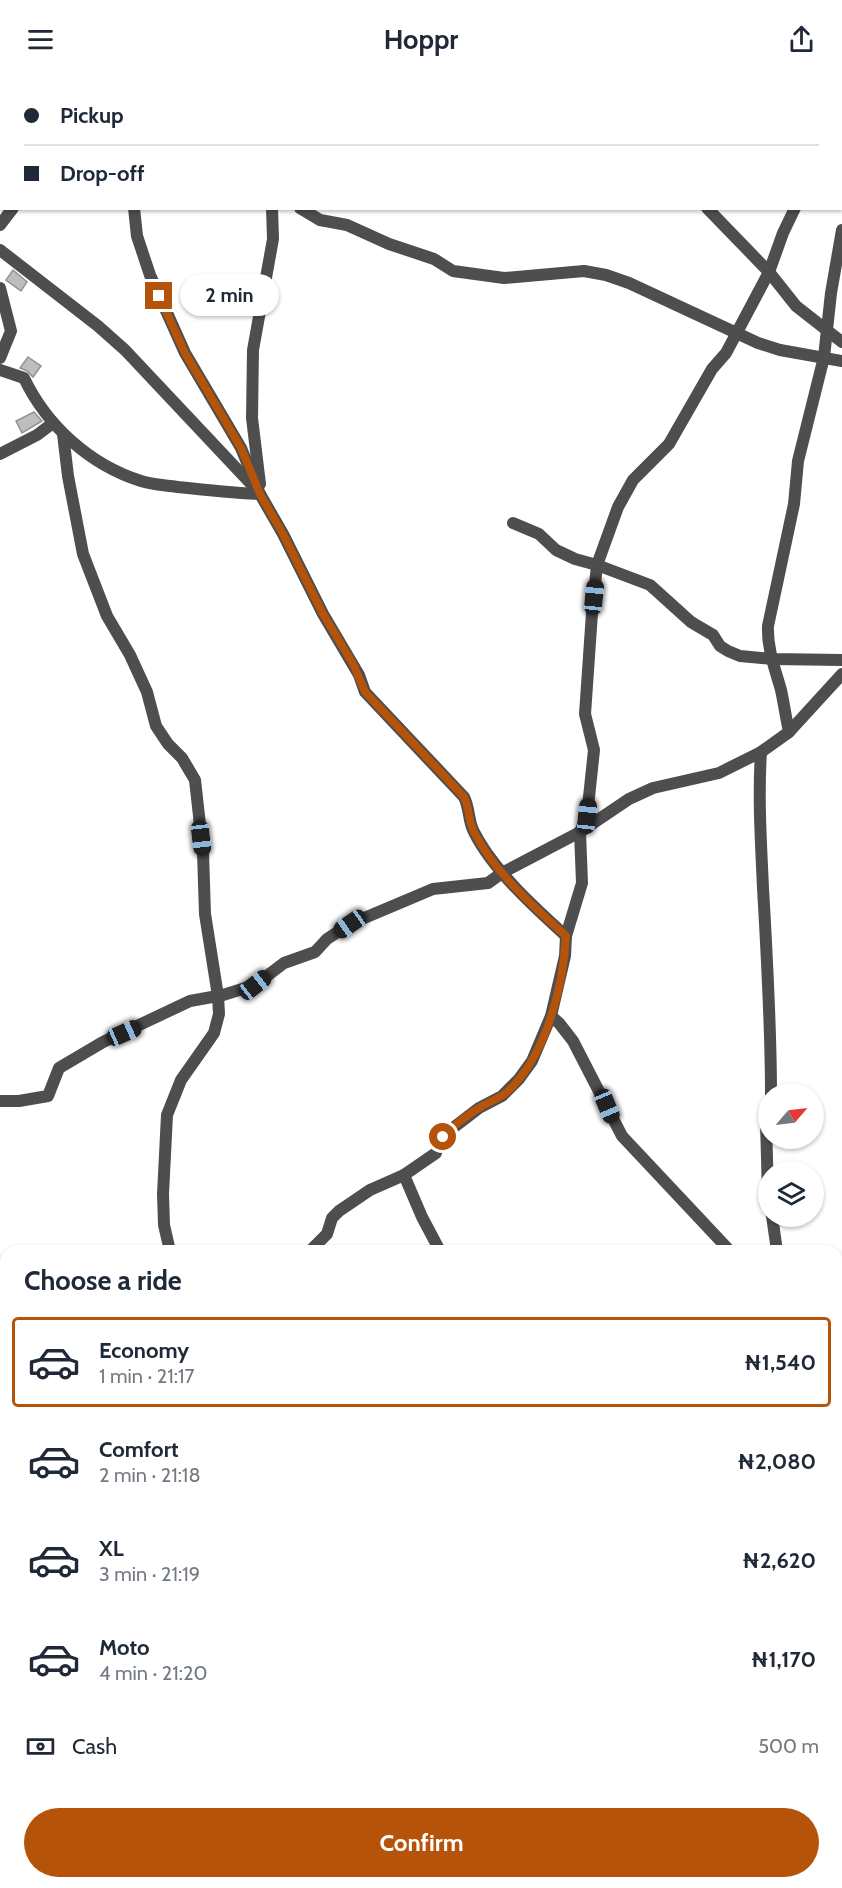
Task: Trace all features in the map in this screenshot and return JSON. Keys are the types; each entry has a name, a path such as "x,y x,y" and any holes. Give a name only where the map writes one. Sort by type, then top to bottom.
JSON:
{"street":[{"path":"0,225 11,210"},
{"path":"134,210 137,236 150,275 185,353 241,448 260,494 323,614 359,675 365,692 464,797 469,806 474,834 502,873 566,936"},
{"path":"260,494 252,418 253,350 273,239 272,210"},
{"path":"303,210 320,220 347,225 389,244 434,259 453,271 504,278 584,271 606,275 629,283 736,334 780,350 842,361"},
{"path":"709,210 769,272 796,306 842,342"},
{"path":"316,1245 327,1234 332,1218 339,1211 370,1190 404,1175 436,1153 439,1142 449,1131 479,1108 502,1096 519,1079 532,1061 551,1017 565,956 566,936 582,883 580,832 587,816 594,750 585,714 597,565 618,507 633,480 669,444 701,386 726,353 769,272 783,232 794,210"},
{"path":"789,732 772,658 768,626 794,504 798,460 824,357 842,230"},
{"path":"0,250 99,326 125,350 260,494"},
{"path":"0,288 11,331 0,358"},
{"path":"0,369 24,378 39,405 63,434 91,456 119,473 144,482 219,492 260,494"},
{"path":"0,454 37,435 53,423"},
{"path":"63,434 68,476 83,554 107,616 130,655 147,692 156,726 168,744 182,758 195,780 203,852 205,914 219,1014 214,1033 181,1080 167,1115 163,1194 164,1225 169,1245"},
{"path":"513,523 539,534 556,550 575,559 650,585 692,622 713,635 720,646 740,656 842,660"},
{"path":"0,1101 19,1101 48,1096 59,1068 103,1042 190,1001 218,996 255,985 284,963 315,952 327,939 350,924 433,889 488,883 502,873 580,832 629,799 654,788 720,773 761,752 789,732 842,675"},
{"path":"761,752 759,784 771,1083"},
{"path":"551,1017 559,1023 573,1041 622,1136 724,1245"},
{"path":"404,1175 437,1245"},
{"path":"773,1227 776,1245"}],"building":[{"path":"13,270 27,282 21,291 6,280"},
{"path":"28,357 41,366 33,377 20,368"},
{"path":"34,412 42,421 22,433 16,421"}],"route":[{"path":"159,296 185,353 241,448 260,494 314,592 323,614 359,675 365,692 464,797 469,806 474,834 507,880 566,936 565,956 551,1017 532,1061 519,1079 502,1096 474,1111 443,1137"}]}
